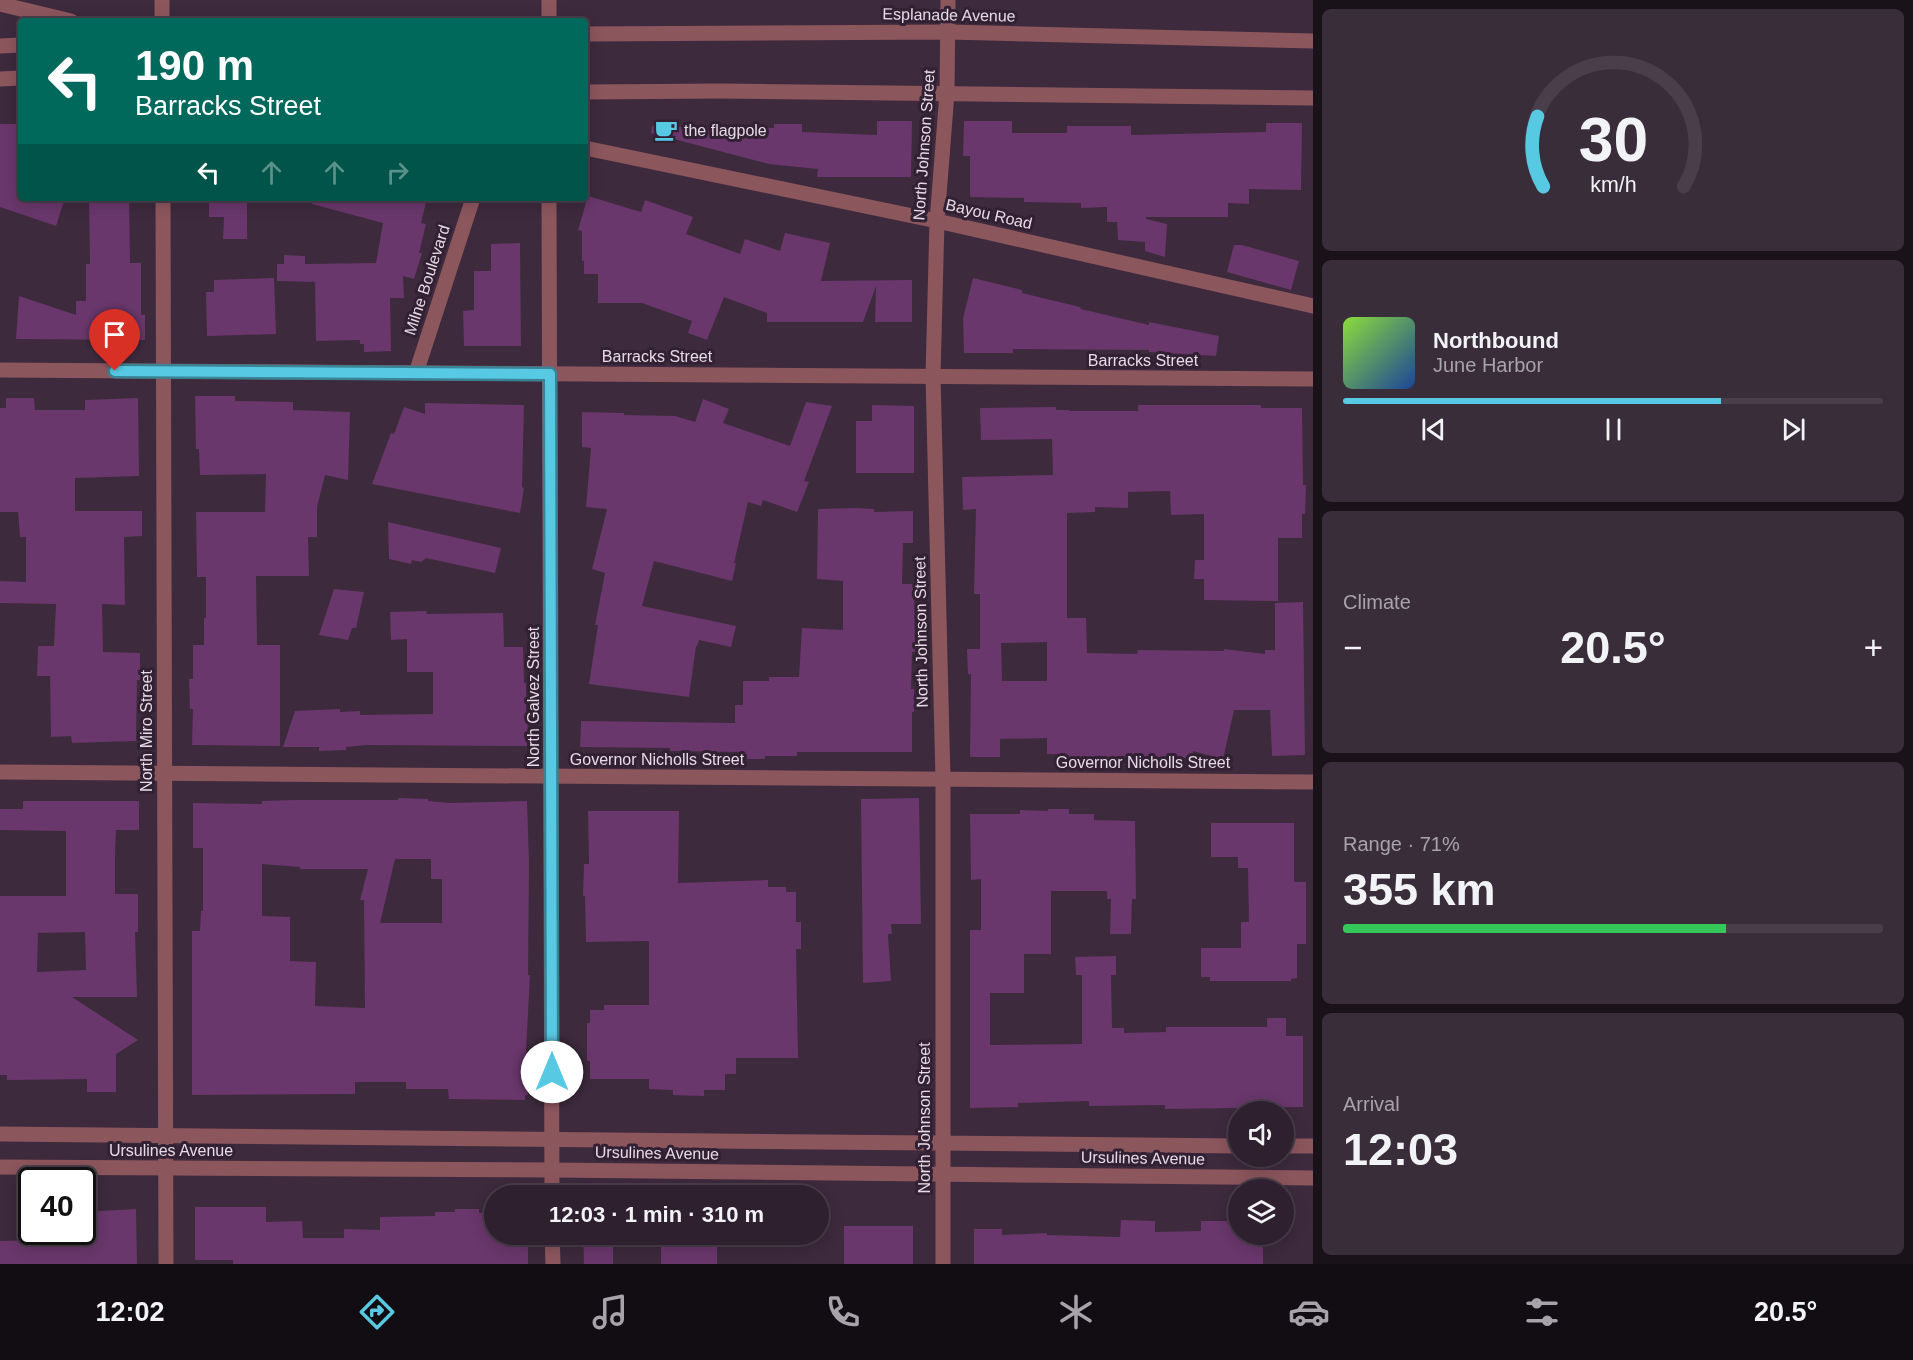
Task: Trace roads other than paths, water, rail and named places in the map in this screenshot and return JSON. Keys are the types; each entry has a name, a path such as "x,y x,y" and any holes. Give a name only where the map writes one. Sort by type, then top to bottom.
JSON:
{"street":[{"path":"162,0 162,18"},
{"path":"549,0 549,18"},
{"name":"North Johnson Street","path":"943,1264 943,779 933,376 937,221 947,93 948,0"},
{"path":"0,4 58,18"},
{"name":"Esplanade Avenue","path":"588,34 948,32 1313,42"},
{"path":"0,46 18,45"},
{"path":"0,79 18,78"},
{"path":"588,92 720,91 1313,98"},
{"name":"Bayou Road","path":"588,149 937,221 1313,306"},
{"name":"North Miro Street","path":"163,201 166,1264"},
{"name":"Milne Boulevard","path":"416,373 472,201"},
{"name":"North Galvez Street","path":"549,201 552,1185"},
{"name":"Barracks Street","path":"0,370 1313,379"},
{"name":"Governor Nicholls Street","path":"0,772 1313,782"},
{"name":"Ursulines Avenue","path":"0,1134 1228,1146"},
{"path":"1294,1146 1313,1146"},
{"name":"Ursulines Avenue","path":"0,1167 1313,1178"},
{"path":"552,1245 553,1264"}],"place":[{"name":"the flagpole","path":"666,130"}]}
